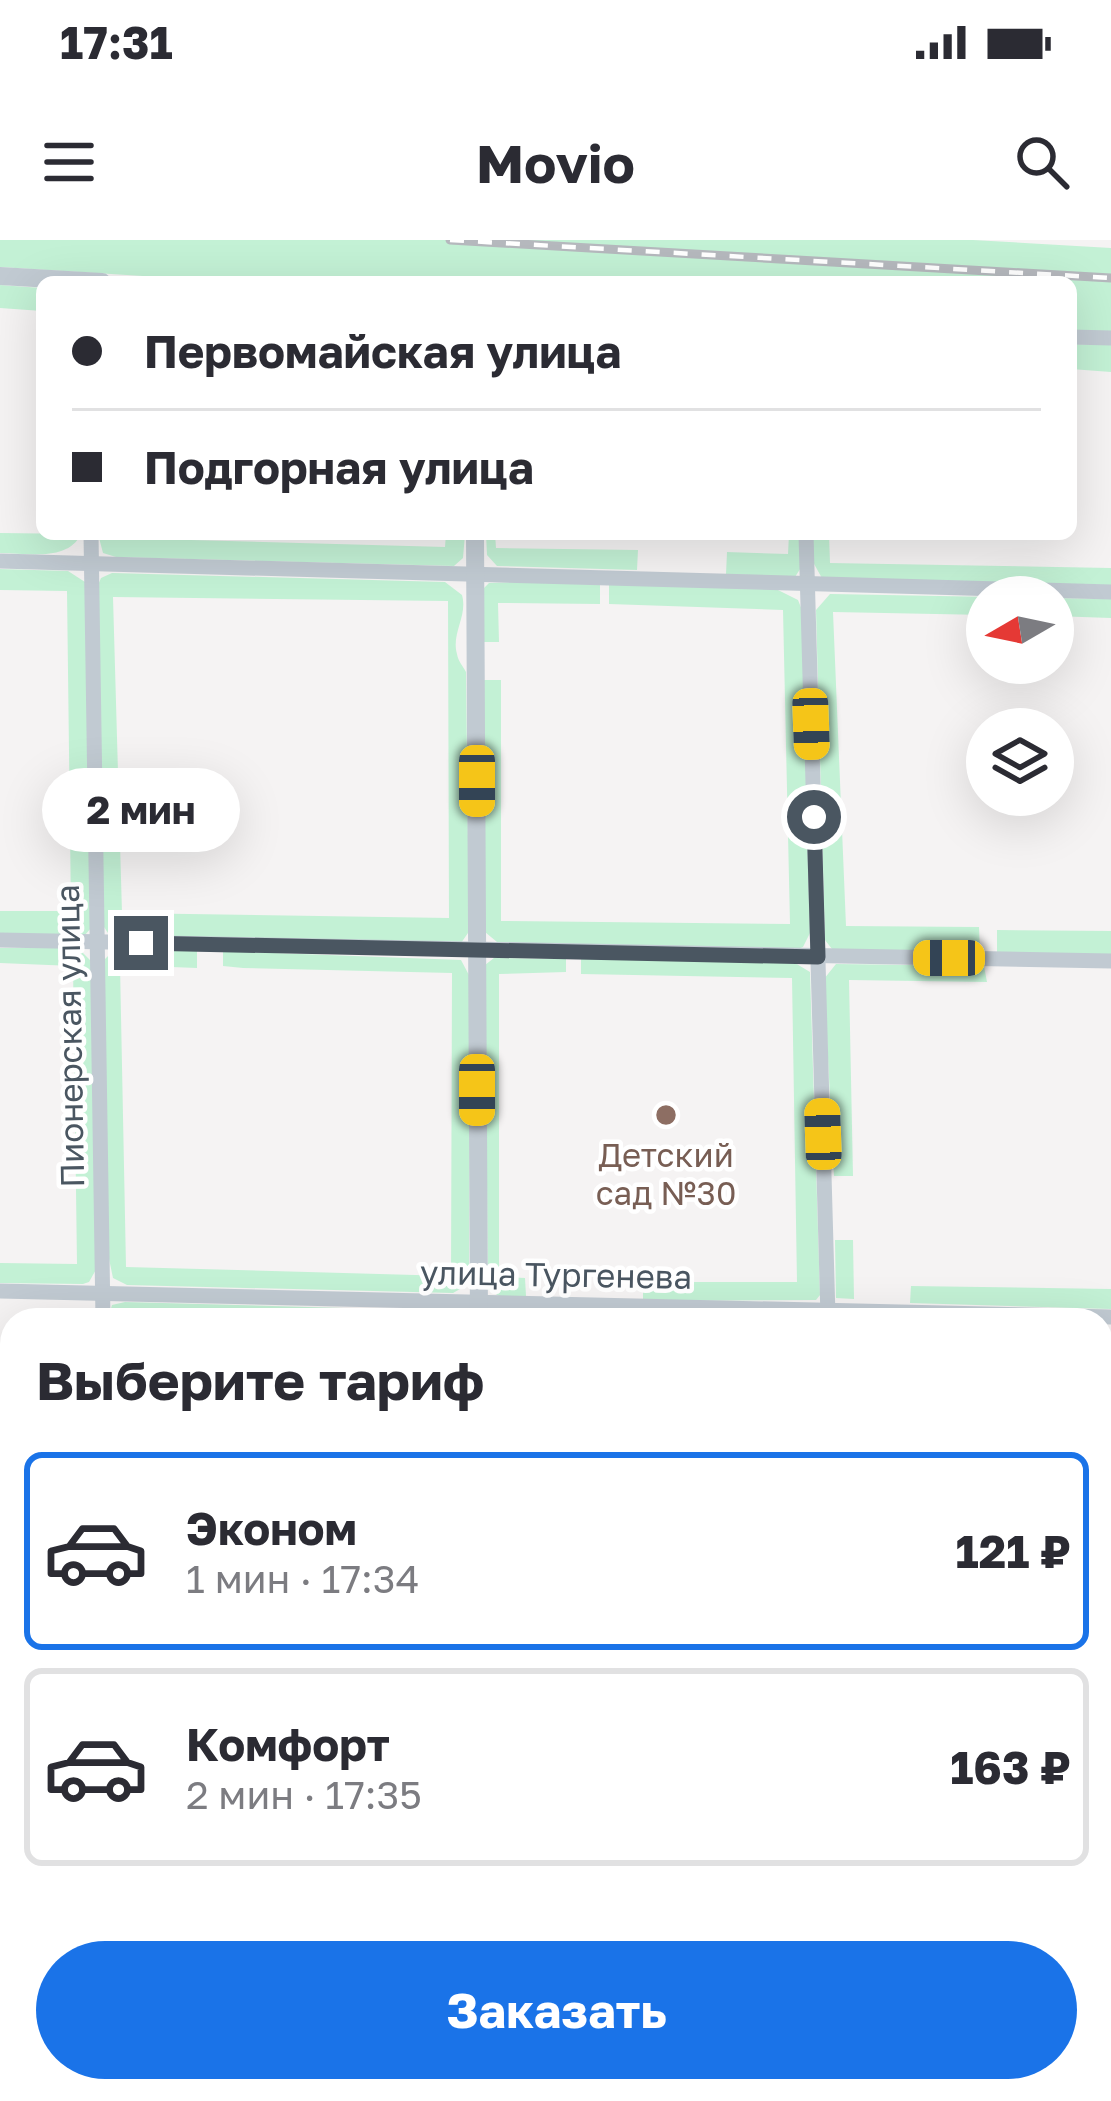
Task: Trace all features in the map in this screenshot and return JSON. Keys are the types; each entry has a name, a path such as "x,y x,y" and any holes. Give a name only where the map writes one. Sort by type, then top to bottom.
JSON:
{"street":[{"path":"0,276 36,278"},
{"path":"1077,338 1111,338"},
{"name":"Пионерская улица","path":"91,540 103,1308"},
{"path":"476,540 479,1308"},
{"path":"806,540 828,1308"},
{"path":"0,561 1111,592"},
{"path":"0,940 1111,961"},
{"name":"улица Тургенева","path":"0,1291 408,1308"}],"green space":[{"path":"0,240 973,240 1111,248 1111,333 1077,332 1077,276 143,276 0,267"},
{"path":"0,285 36,288 36,311 0,308"},
{"path":"1077,344 1111,345 1111,372 1077,369"},
{"path":"0,533 36,533 36,540 77,540 57,552 0,553"},
{"path":"100,540 445,547 446,540 464,540 463,558 454,566 103,553"},
{"path":"486,540 495,540 496,548 638,550 637,570 497,566 487,555"},
{"path":"789,540 803,540 802,566 795,577 726,574 727,552 788,554"},
{"path":"812,540 829,540 830,563 1111,568 1111,586 1074,585 1074,576 966,576 966,583 823,580 813,562"},
{"path":"0,569 68,571 85,582 91,928 85,935 0,935 0,911 71,911 67,591 0,590"},
{"path":"112,573 445,582 462,595 456,646 466,672 469,919 461,943 110,936 102,924 101,578","holes":["113,597 448,601 449,918 122,913"]},
{"path":"600,579 600,604 498,603 499,642 484,642 484,588 489,583"},
{"path":"609,579 776,589 798,600 802,610 811,931 803,947 789,952 497,942 485,932 483,680 501,680 501,921 790,924 783,610 609,604"},
{"path":"830,594 966,596 966,615 833,612 846,926 979,927 980,953 832,949 825,940 816,610"},
{"path":"1074,598 1111,599 1111,618 1074,617"},
{"path":"997,930 1111,931 1111,954 997,954"},
{"path":"0,948 78,948 90,960 98,1266 83,1284 0,1283 0,1263 77,1264 73,966 0,963"},
{"path":"115,949 197,950 197,968 120,965 126,1267 451,1276 452,973 243,968 223,966 223,951 461,960 470,977 469,1284 453,1293 127,1285 113,1278 108,1254 104,960"},
{"path":"494,958 566,959 566,972 499,974 499,1277 525,1278 526,1296 499,1296 488,1289 485,965"},
{"path":"581,958 795,963 810,972 820,1295 816,1300 643,1301 643,1282 797,1282 792,978 581,974"},
{"path":"836,964 984,966 987,982 849,980 853,1176 834,1176 824,979"},
{"path":"835,1240 853,1240 854,1299 836,1298"},
{"path":"911,1286 1111,1289 1111,1308 910,1303"},
{"path":"125,1302 343,1308 111,1308"}],"railway":[{"path":"450,240 1076,276"},
{"path":"1077,276 1111,278"}],"place":[{"name":"Детский сад №30","path":"666,1115"}],"route":[{"path":"141,943 818,957 814,817"}]}
